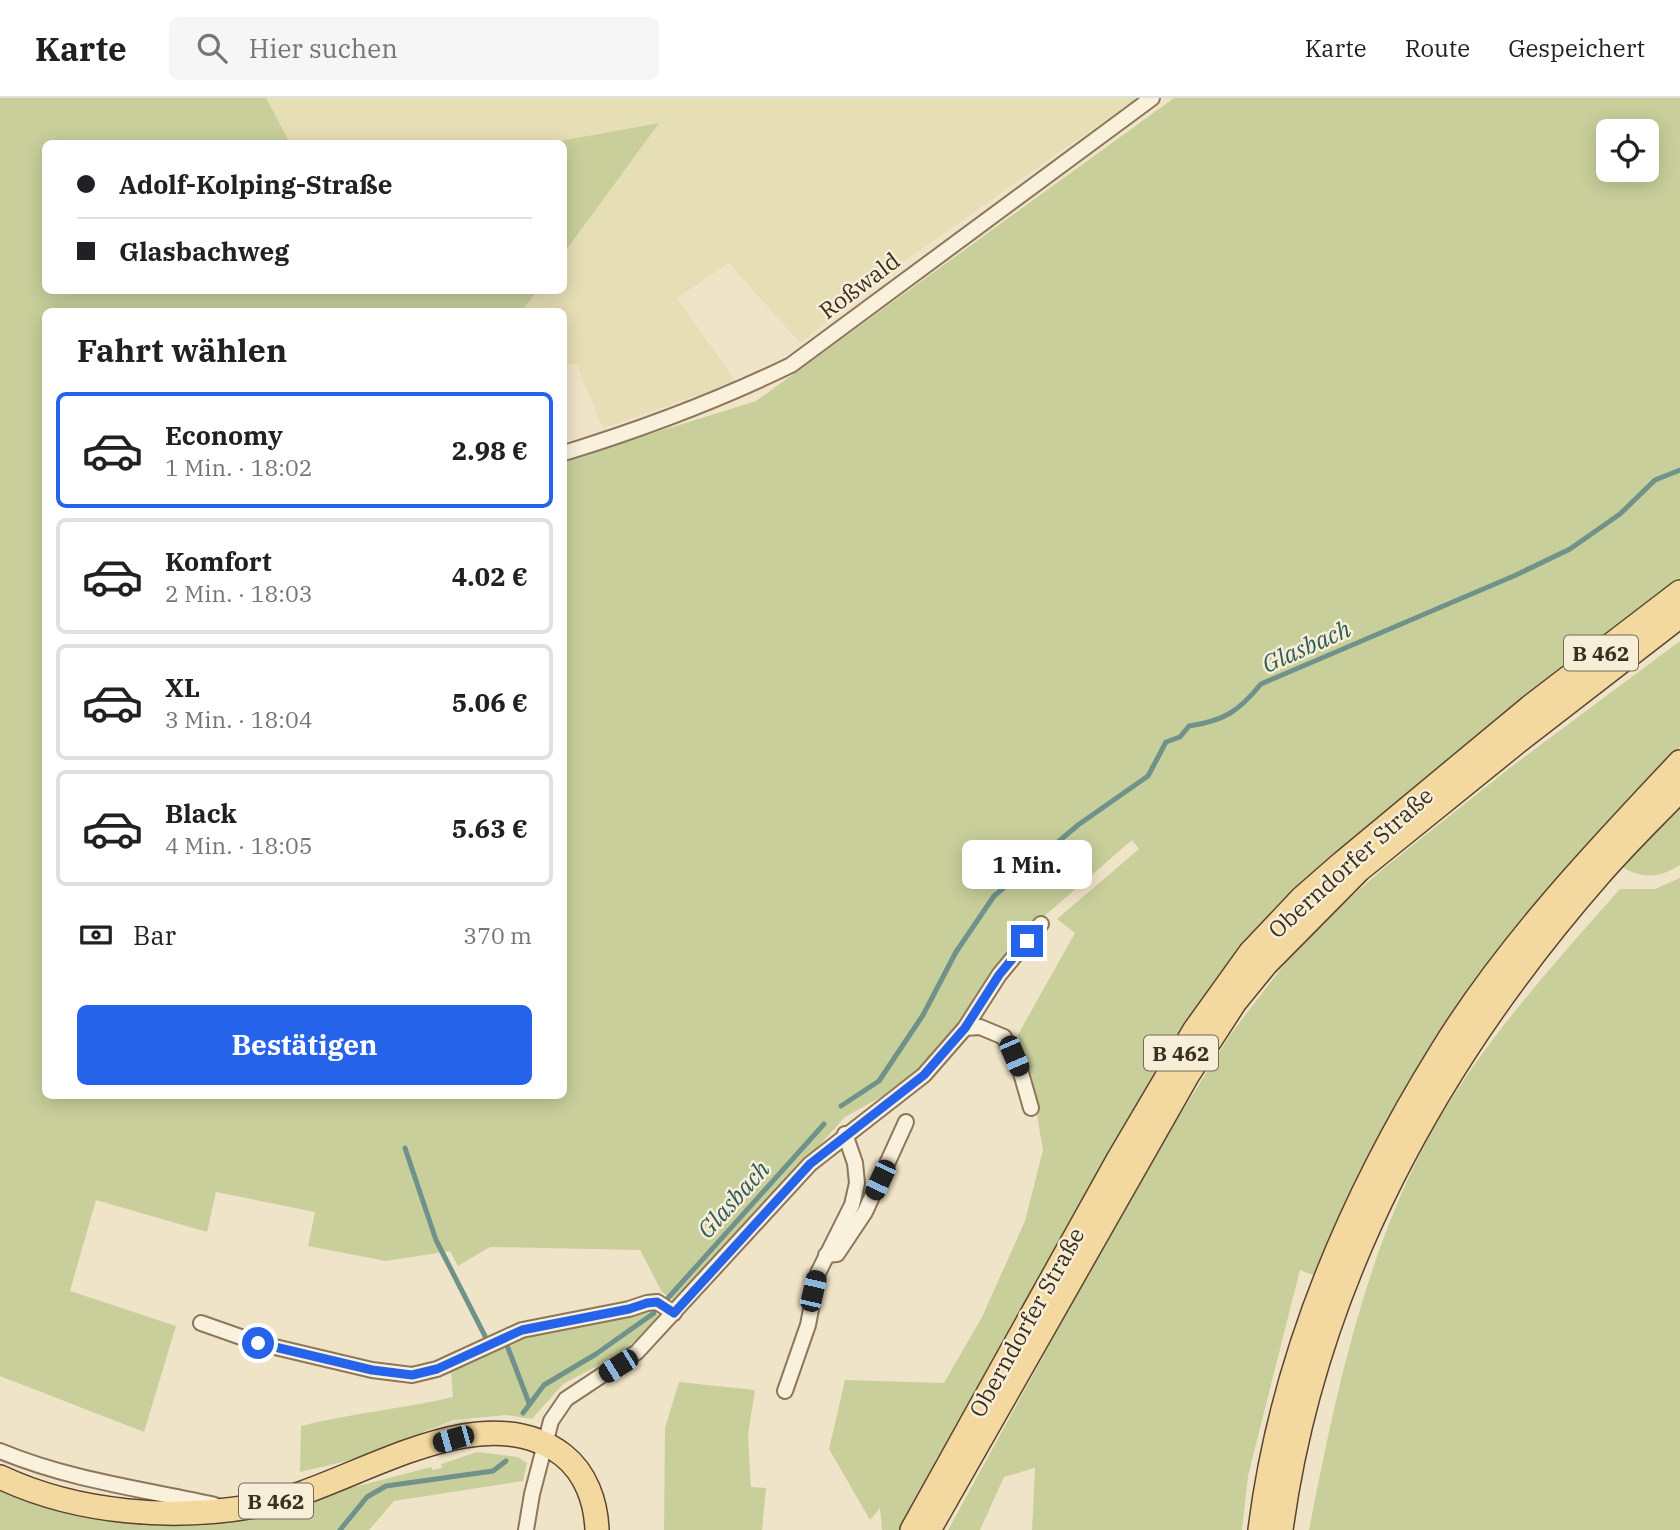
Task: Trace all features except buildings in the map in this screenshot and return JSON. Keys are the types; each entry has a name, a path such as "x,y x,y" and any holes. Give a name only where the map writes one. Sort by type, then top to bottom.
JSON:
{"main road":[{"name":"Oberndorfer Straße","path":"912,1530 1119,1158 1194,1031 1250,953 1302,898 1342,863 1530,707 1680,592"},
{"name":"Oberndorfer Straße","path":"929,1530 1187,1076 1235,1002 1266,964 1359,870 1516,743 1680,616"},
{"path":"1260,1530 1282,1407 1311,1321 1346,1231 1405,1116 1441,1051 1511,956 1557,897 1680,762"},
{"path":"1282,1530 1305,1403 1326,1333 1355,1255 1395,1171 1424,1118 1498,1003 1601,873 1680,790"},
{"name":"B 462","path":"0,1477 60,1499 114,1509 168,1512 230,1509 299,1496 383,1462 470,1435 502,1434 544,1445 567,1459 578,1471 594,1504 597,1530"}],"street":[{"name":"Roßwald","path":"567,452 716,400 791,365 1152,98"},
{"path":"526,1530 551,1421 566,1399 637,1352 810,1164 845,1134 924,1075 965,1028 999,975 1041,924"},
{"path":"965,1028 980,1027 1004,1037 1021,1073 1031,1108"},
{"path":"826,1255 837,1254 865,1212 906,1122"},
{"path":"785,1391 802,1348 818,1273 852,1205 857,1184 855,1163 845,1134"},
{"path":"201,1323 258,1343 372,1370 412,1375 437,1369 522,1330 647,1303 657,1302 674,1313"},
{"path":"0,1451 27,1462 111,1486 230,1509"}],"shaded area":[{"path":"266,98 1137,98 900,264 800,343 729,263 677,298 736,382 603,428 577,364 567,364 567,308 523,308 535,294 567,294 567,249 658,123 565,140 288,140"}],"green space":[{"path":"0,98 266,98 288,140 42,140 42,294 535,294 524,308 42,308 42,1099 567,1099 567,460 756,401 1174,98 1680,98 1680,579 1359,835 1060,1243 899,1530 882,1530 880,1508 870,1520 829,1449 845,1380 944,1383 982,1317 1025,1221 1043,1150 1032,1086 1015,1040 1075,933 1057,919 1139,849 1132,840 1019,938 1001,959 950,1035 925,1062 897,1088 845,1117 677,1303 662,1292 640,1250 490,1247 458,1266 450,1251 386,1261 308,1246 315,1212 216,1192 207,1232 96,1200 70,1291 176,1326 144,1432 0,1376"},
{"path":"659,123 567,249 567,140"},
{"path":"1680,641 1680,747 1578,854 1503,948 1388,1122 1351,1189 1313,1275 1300,1270 1248,1476 1242,1530 1032,1530 1035,1468 1004,1477 980,1530 948,1530 1144,1172 1230,1035 1286,962 1319,925 1384,868 1511,767"},
{"path":"1680,807 1680,865 1658,875 1637,874 1622,867"},
{"path":"1680,878 1680,1530 1309,1530 1340,1384 1366,1288 1401,1195 1441,1115 1513,1014 1620,889 1655,889"},
{"path":"646,1309 659,1315 642,1335 618,1355 563,1384 532,1419 506,1415 454,1420 347,1461 300,1472 301,1426 453,1397 451,1369 522,1335"},
{"path":"679,1382 755,1390 748,1435 751,1487 766,1488 762,1530 664,1530 665,1428"},
{"path":"477,1452 518,1457 527,1463 523,1481 394,1501 369,1530 0,1530 0,1488 86,1516 175,1518 262,1508 304,1499 431,1467 433,1470 442,1468 441,1464"}],"waterway":[{"name":"Glasbach","path":"841,1106 879,1081 923,1015 956,952 994,896 1078,825 1148,776 1166,742 1180,737 1189,726 1212,721 1230,713 1261,684 1516,575 1570,549 1620,514 1655,480 1680,470"},
{"name":"Glasbach","path":"668,1298 824,1124"},
{"path":"405,1148 436,1240 485,1336"},
{"name":"Glasbach","path":"523,1413 544,1385 596,1354 654,1313"},
{"path":"508,1348 529,1403"},
{"name":"Glasbach","path":"340,1530 367,1497 386,1486 493,1471 506,1461"}],"route":[{"path":"258,1343 372,1370 412,1375 437,1369 522,1330 647,1303 657,1302 674,1313 810,1164 845,1134 924,1075 965,1028 999,975 1027,941"}]}
